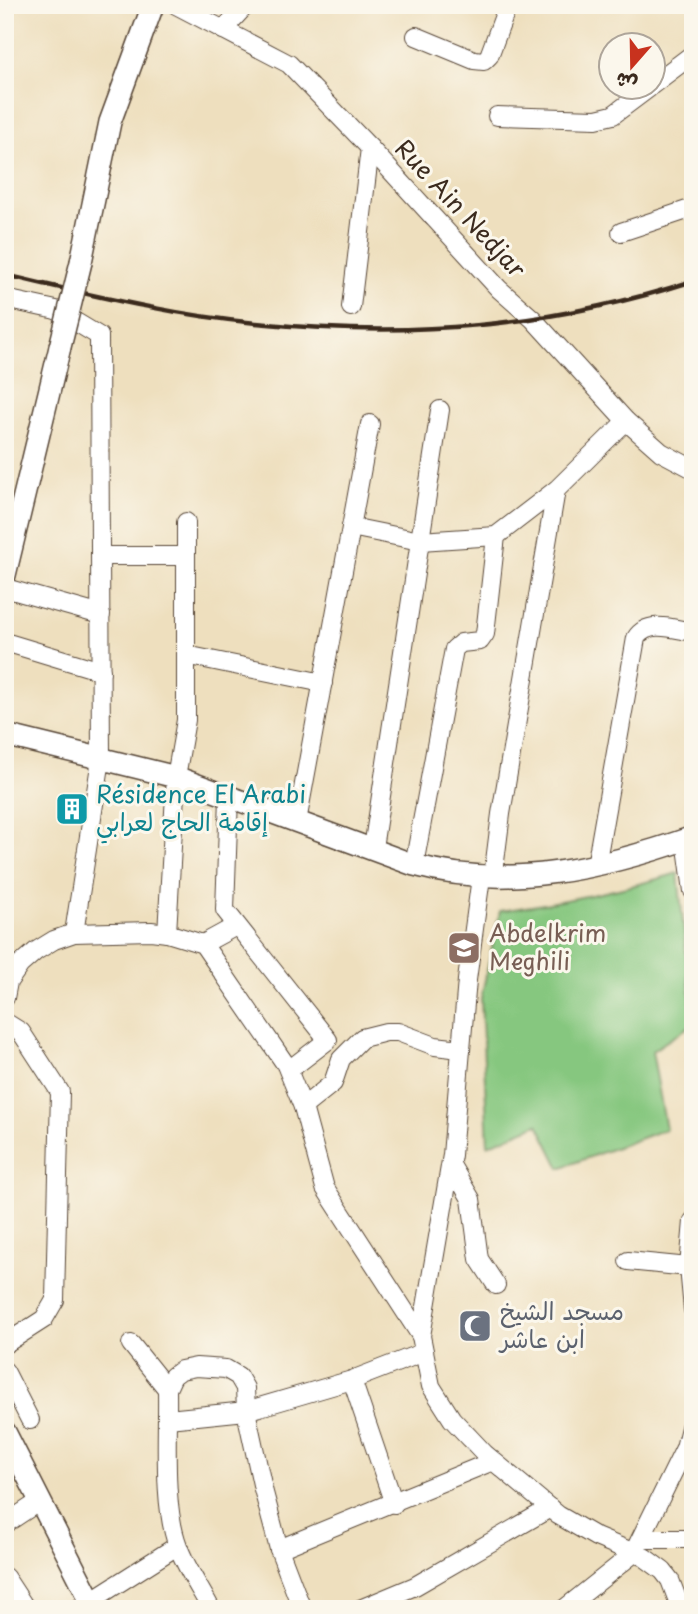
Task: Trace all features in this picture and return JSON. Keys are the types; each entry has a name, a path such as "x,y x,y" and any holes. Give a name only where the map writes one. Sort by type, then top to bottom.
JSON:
{"main road":[{"path":"5,575 81,262 110,122 153,5"},
{"path":"5,735 176,777 442,873 487,877 542,874 596,866 689,838"},
{"path":"5,1432 12,1459 40,1501 88,1606"}],"street":[{"name":"Rue Ain Nedjar","path":"176,5 289,64 499,289 533,319 626,421 661,452 693,469"},
{"path":"223,30 246,5"},
{"path":"416,36 474,60 484,61 489,55 508,5"},
{"path":"666,75 693,54"},
{"path":"497,116 596,119 613,115 630,102"},
{"path":"351,307 370,148"},
{"path":"621,232 693,208"},
{"path":"5,299 56,310 100,336 101,759 74,933"},
{"path":"373,848 440,410"},
{"path":"351,527 420,541 496,536 556,489 626,421"},
{"path":"298,822 370,424"},
{"path":"556,489 500,814 467,980 451,1165 423,1344 431,1386 452,1419 493,1461 550,1508 596,1537 637,1546 693,1539"},
{"path":"167,933 176,777 186,720 186,522"},
{"path":"414,865 454,649 461,643 480,640 485,634 496,536"},
{"path":"101,556 186,556"},
{"path":"5,588 101,615"},
{"path":"596,866 636,638 644,629 652,626 693,632"},
{"path":"5,642 101,671"},
{"path":"186,655 323,683"},
{"path":"229,797 225,910 327,1040 289,1070"},
{"path":"689,838 693,891"},
{"path":"203,944 236,926"},
{"path":"5,998 8,982 20,965 45,945 74,933 167,933 203,944 289,1070 303,1107 325,1188 423,1344"},
{"path":"5,1022 21,1032 60,1092 55,1300 44,1319 5,1344"},
{"path":"303,1107 333,1083 341,1059 362,1038 398,1032 435,1046 461,1049"},
{"path":"451,1165 471,1199 479,1259 496,1285"},
{"path":"693,1221 689,1267 693,1310"},
{"path":"628,1261 689,1267"},
{"path":"131,1344 167,1389"},
{"path":"167,1419 246,1411 352,1380 423,1344"},
{"path":"211,1609 177,1546 168,1482 167,1389 173,1376 181,1370 196,1367 226,1369 238,1376 245,1388 246,1411 263,1489 279,1549 302,1609"},
{"path":"5,1371 30,1420"},
{"path":"352,1380 394,1504"},
{"path":"565,1609 637,1546 686,1462 685,1448 693,1416"},
{"path":"279,1549 394,1504 493,1461"},
{"path":"5,1524 40,1501"},
{"path":"360,1609 415,1586 550,1508"},
{"path":"88,1606 177,1546"},
{"path":"637,1546 670,1580 681,1609"},
{"path":"5,1577 26,1609"}],"green space":[{"path":"678,873 693,1024 652,1051 666,1129 560,1168 538,1124 488,1145 481,998 500,911 590,895"}],"railway":[{"path":"5,275 193,315 256,323 368,329 423,329 530,319 584,310 693,281"}],"place":[{"name":"Résidence El Arabi إقامة الحاج لعرابي","path":"72,809"},
{"name":"Abdelkrim Meghili","path":"464,948"},
{"name":"مسجد الشيخ ابن عاشر","path":"475,1326"}]}
